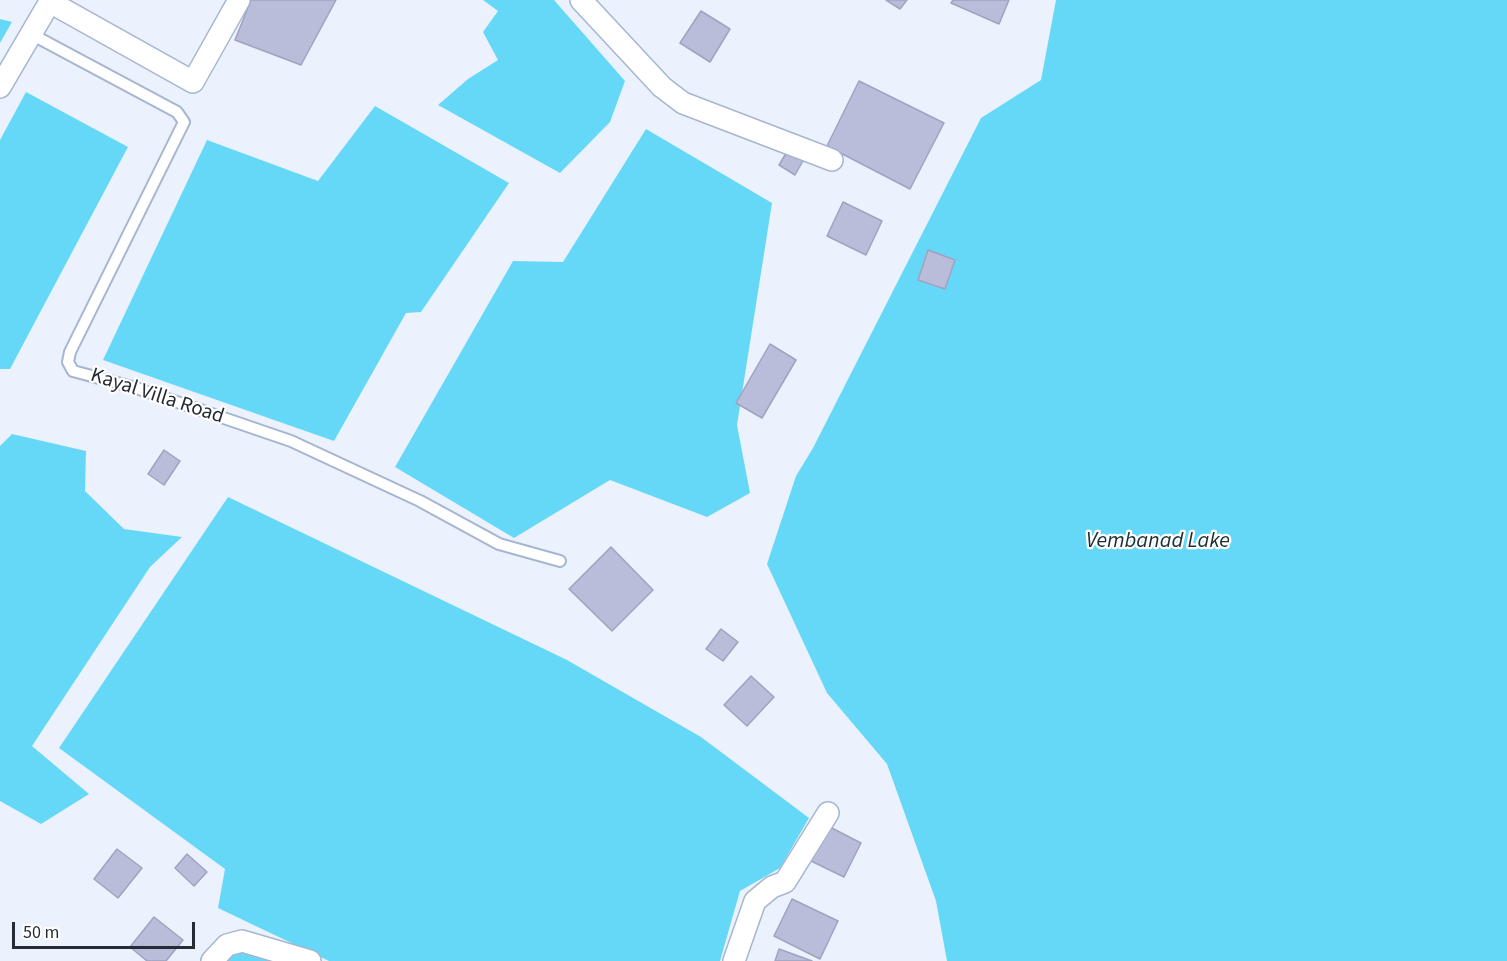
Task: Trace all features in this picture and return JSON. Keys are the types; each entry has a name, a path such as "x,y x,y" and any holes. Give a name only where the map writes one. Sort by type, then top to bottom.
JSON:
{"street":[{"path":"0,87 51,1 193,82 239,0"},
{"path":"581,0 662,87 683,103 832,160"},
{"path":"734,961 755,901 771,887 785,882 828,813"},
{"path":"212,961 227,945 242,941 310,961"}],"lane":[{"name":"Kayal Villa Road","path":"31,34 177,112 184,123 70,352 68,363 73,371 136,388 291,441 420,501 499,544 560,561"}],"water":[{"path":"483,0 554,0 625,81 610,122 560,173 438,105 468,79 498,60 483,32 498,11"},
{"name":"Vembanad Lake","path":"1056,0 1507,0 1507,961 947,961 936,901 887,764 827,693 767,564 796,476 813,448 981,118 1041,80"},
{"path":"0,19 12,22 0,43"},
{"path":"26,92 128,147 10,369 0,369 0,140"},
{"path":"375,106 509,183 421,312 406,313 334,441 103,360 207,140 318,181"},
{"path":"646,129 772,203 737,425 750,493 707,517 610,480 514,538 395,467 513,261 563,262"},
{"path":"12,434 86,451 85,491 124,529 182,537 150,567 32,746 89,794 41,824 0,801 0,446"},
{"path":"228,497 567,660 701,737 809,818 780,868 740,891 720,961 329,961 218,908 225,869 59,748"},
{"path":"230,949 285,961 220,961"}],"building":[{"path":"251,0 336,0 301,65 235,40"},
{"path":"886,0 907,0 900,9"},
{"path":"953,0 1009,0 999,24 951,3"},
{"path":"701,11 730,29 710,62 680,43"},
{"path":"859,81 944,123 910,189 827,146"},
{"path":"788,150 804,159 795,175 779,165"},
{"path":"843,202 882,221 866,255 827,236"},
{"path":"928,250 955,260 945,289 918,280"},
{"path":"770,344 796,360 762,418 736,403"},
{"path":"164,450 180,461 164,485 148,474"},
{"path":"611,547 653,590 612,631 569,589"},
{"path":"721,629 738,642 723,661 706,649"},
{"path":"751,676 774,697 747,726 724,705"},
{"path":"826,825 861,843 844,877 809,860"},
{"path":"117,849 142,868 118,898 94,879"},
{"path":"187,854 207,872 194,886 175,868"},
{"path":"792,899 838,921 820,959 774,936"},
{"path":"154,917 183,940 166,961 147,961 130,947"},
{"path":"779,949 812,961 775,961"}]}
